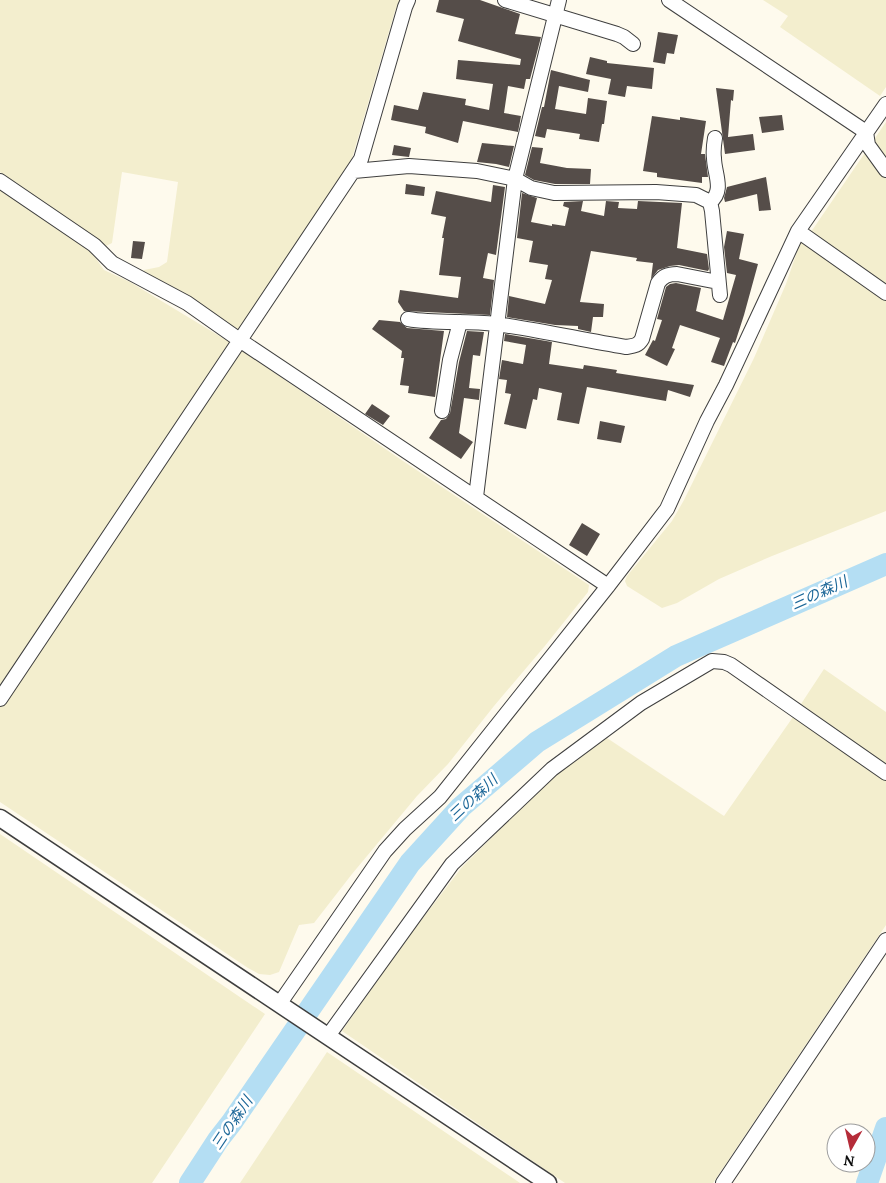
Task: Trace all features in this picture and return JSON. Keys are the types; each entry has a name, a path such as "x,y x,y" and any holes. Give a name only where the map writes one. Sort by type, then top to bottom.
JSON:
{"street":[{"path":"0,699 354,171 361,159 408,0"},
{"path":"505,0 617,34 633,44"},
{"path":"476,497 515,179 559,0"},
{"path":"669,0 866,132 868,145 886,170"},
{"path":"284,1006 385,851 405,829 440,797 667,509 798,231 886,104"},
{"path":"710,202 715,198 718,182 714,158 714,138"},
{"path":"354,171 408,166 477,171 515,179 526,186 554,193 656,192 696,195 710,202"},
{"path":"0,181 94,245 112,263 187,303 608,586"},
{"path":"408,319 425,322 497,324 609,344 633,346 642,339 658,283 662,278 670,274 677,274 719,289 710,202"},
{"path":"798,231 886,293"},
{"path":"442,411 450,360 460,322"},
{"path":"324,1034 452,864 465,851 552,768 641,704 712,661 724,662 730,665 886,772"},
{"path":"0,818 548,1183"},
{"path":"724,1183 886,940"}],"shaded area":[{"path":"0,0 400,0 395,11 347,171 239,329 235,329 142,273 144,270 159,267 167,262 178,182 122,172 112,243 106,246 0,172"},
{"path":"763,0 886,0 886,87 880,96 780,27 788,16"},
{"path":"886,122 886,511 772,556 719,579 677,603 662,608 627,586 625,581 627,576 672,521 684,500 754,358 786,284 800,243 813,229"},
{"path":"0,189 90,250 104,270 130,282 231,343 589,585 588,592 544,647 448,764 417,796 352,874 314,923 299,925 279,972 270,975 259,974 248,968 0,802"},
{"path":"824,669 886,712 886,764 801,704"},
{"path":"793,717 886,780 886,925 713,1183 565,1183 342,1031 403,944 462,867 557,773 607,738 724,816"},
{"path":"0,834 265,1014 152,1183 0,1183"},
{"path":"327,1052 520,1183 240,1183"}],"building":[{"path":"439,0 480,0 520,14 515,34 541,37 530,79 526,79 524,89 508,86 504,113 521,116 518,132 463,121 458,143 425,133 426,127 391,120 394,105 418,110 423,92 466,99 465,105 489,110 493,84 456,79 458,60 520,65 521,59 458,41 464,19 436,12"},
{"path":"658,32 678,35 674,54 667,53 665,64 653,62"},
{"path":"590,57 607,61 607,63 654,68 652,89 627,86 625,97 608,94 611,79 586,74"},
{"path":"551,70 590,80 588,92 559,86 555,109 586,114 588,98 607,101 599,142 579,139 580,134 547,129 545,138 535,136 542,107 544,107"},
{"path":"716,88 734,90 733,101 731,100 728,137 753,134 755,150 725,154"},
{"path":"782,115 784,130 762,133 759,117"},
{"path":"652,116 680,120 680,117 706,121 701,154 705,154 708,177 702,177 702,183 657,177 657,173 643,171"},
{"path":"482,143 514,146 509,167 477,162"},
{"path":"394,145 411,148 409,157 392,155"},
{"path":"532,147 543,148 540,163 567,168 591,169 590,184 555,184 534,180 525,175"},
{"path":"766,177 771,210 759,211 757,194 725,202 724,198 727,187"},
{"path":"406,184 425,187 424,196 405,194"},
{"path":"493,185 505,187 496,255 488,253 483,278 494,280 490,315 404,311 398,302 400,290 458,298 461,277 439,275 446,217 431,214 436,191 491,202"},
{"path":"522,193 537,198 531,222 552,226 552,224 565,226 569,208 563,206 564,202 583,201 581,211 604,216 606,201 619,202 618,208 637,209 638,201 682,203 677,248 707,254 709,269 708,271 679,265 670,266 658,270 651,279 653,263 636,261 637,258 591,251 580,302 604,304 603,317 593,317 591,332 578,329 578,326 555,325 507,317 509,296 545,304 552,280 545,279 548,265 529,262 533,241 517,238"},
{"path":"727,231 744,234 739,259 758,264 735,343 733,342 724,366 711,362 720,338 680,325 672,348 675,349 667,366 645,355 653,340 655,341 662,320 657,319 666,287 670,284 676,283 701,288 696,311 723,320 736,275 727,273 724,247"},
{"path":"133,241 145,242 142,259 131,258"},
{"path":"379,320 400,322 407,328 444,331 435,397 408,393 409,386 400,385 404,358 401,358 402,351 372,329"},
{"path":"467,331 484,332 480,356 473,355 469,388 480,389 479,400 464,398 459,433 473,442 461,459 429,438 441,420 446,419 450,413 459,362"},
{"path":"505,334 552,342 549,364 583,369 584,365 617,370 616,373 694,385 690,397 668,390 666,401 587,387 579,424 557,420 562,393 539,388 537,400 533,399 526,429 504,424 511,394 505,393 507,380 499,379 502,360 523,364 526,345 504,341"},
{"path":"372,404 390,416 383,425 365,414"},
{"path":"600,421 625,426 621,443 597,439"},
{"path":"582,523 600,534 587,556 569,545"}],"waterway":[{"name":"三の森川","path":"190,1183 410,863 461,807 537,742 676,656 886,564"},
{"path":"867,1183 886,1128"}]}
